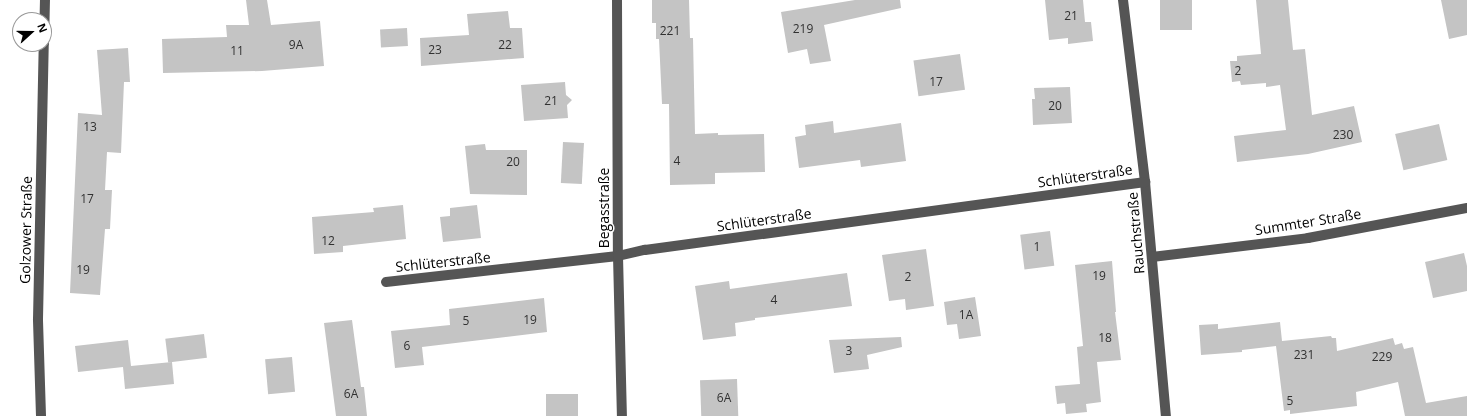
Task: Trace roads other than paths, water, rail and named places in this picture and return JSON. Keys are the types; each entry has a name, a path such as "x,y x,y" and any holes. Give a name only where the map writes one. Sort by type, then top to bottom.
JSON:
{"street":[{"name":"Golzower Straße","path":"45,0 45,12"},
{"name":"Begasstraße","path":"617,0 618,256 622,416"},
{"name":"Rauchstraße","path":"1123,0 1145,182 1166,416"},
{"name":"Golzower Straße","path":"41,416 38,319 44,52"},
{"name":"Schlüterstraße","path":"386,282 618,256 645,250 1145,182"},
{"name":"Summter Straße","path":"1152,257 1308,238 1467,208"}]}
